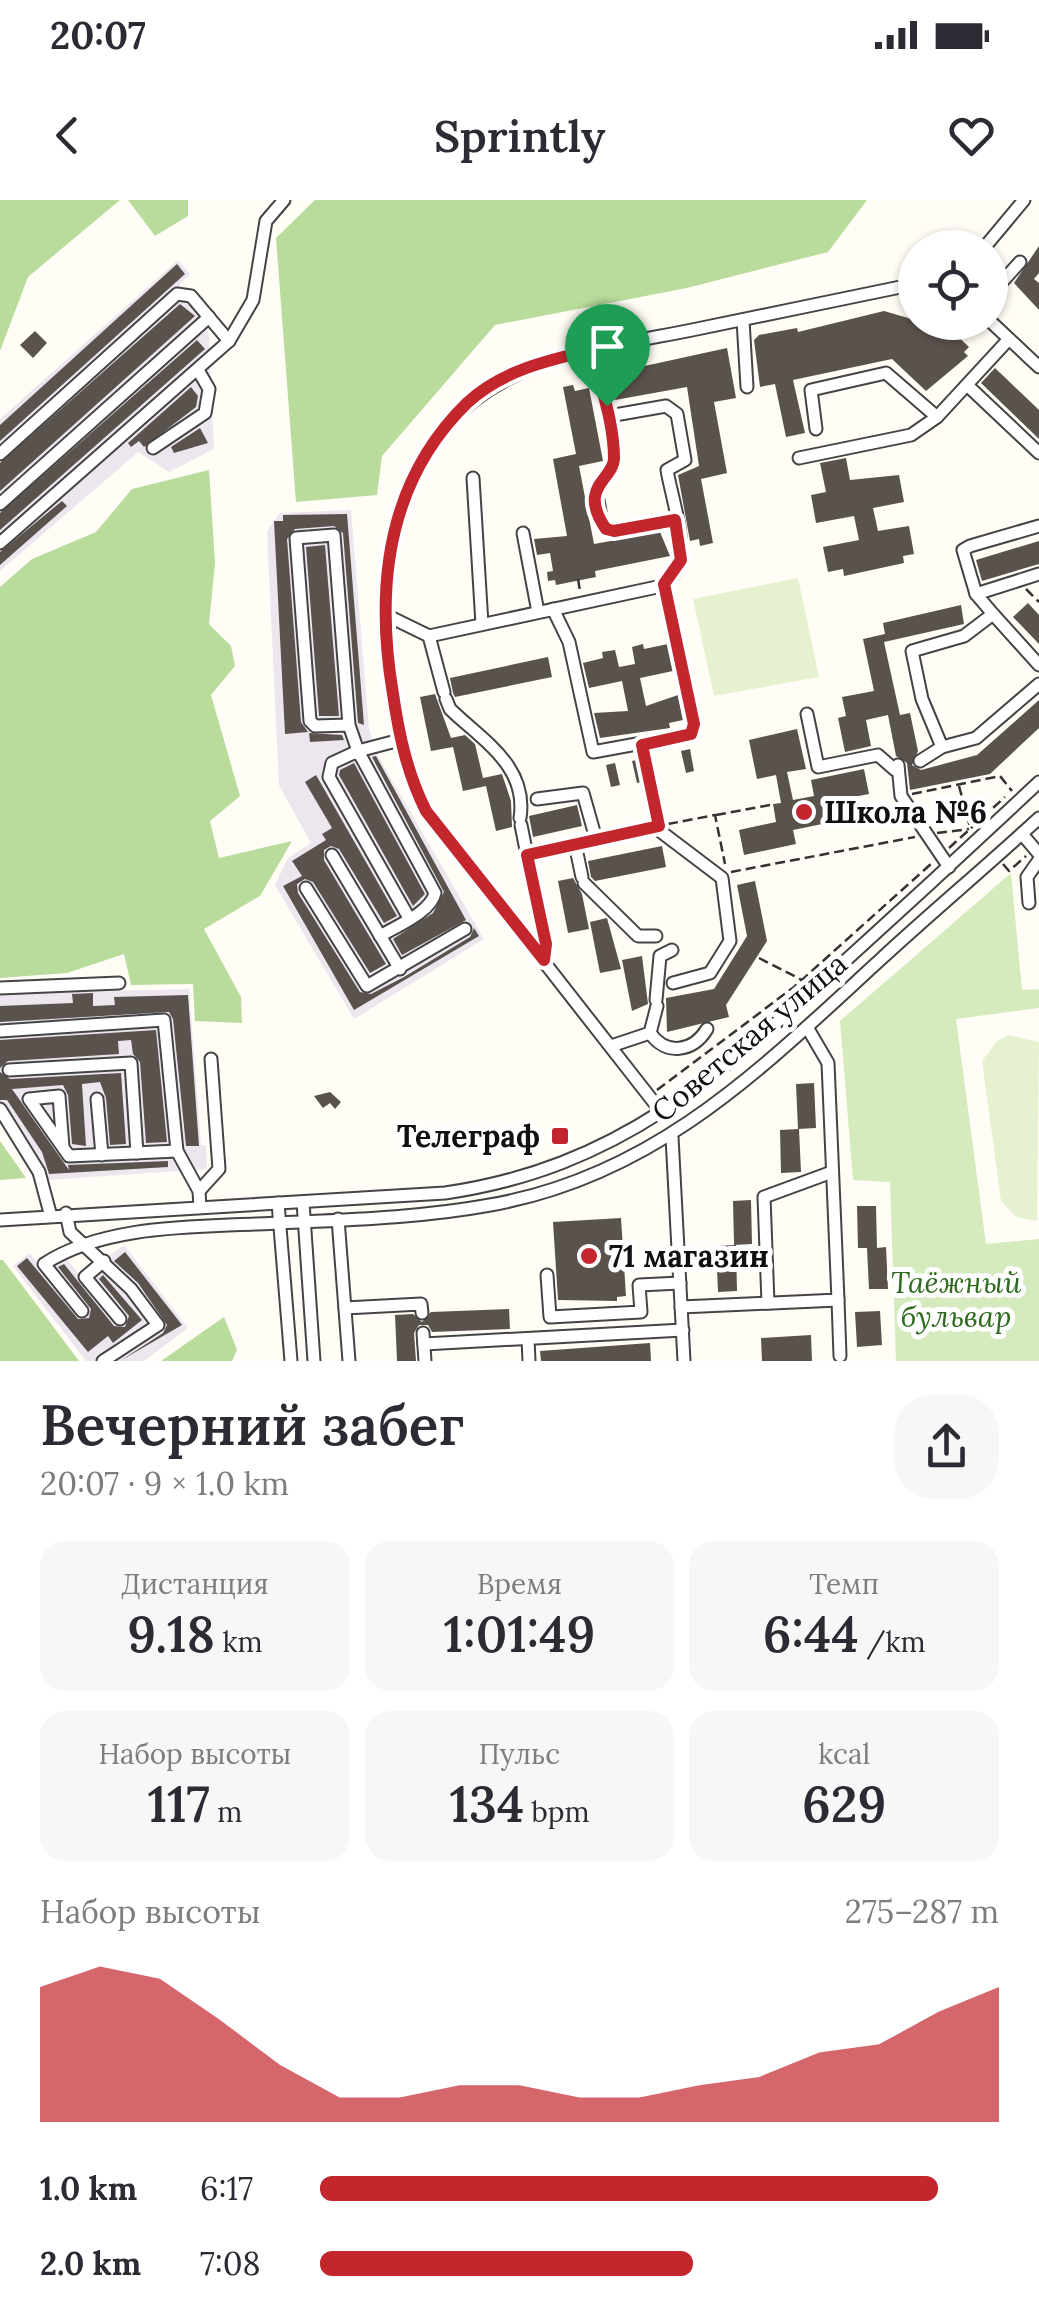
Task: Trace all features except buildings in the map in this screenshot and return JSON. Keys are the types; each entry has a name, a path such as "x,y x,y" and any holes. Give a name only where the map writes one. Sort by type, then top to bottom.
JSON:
{"street":[{"path":"0,544 229,341 253,300 266,221 284,200"},
{"path":"999,230 1024,200"},
{"path":"1008,275 1020,262"},
{"path":"663,1114 426,811 400,740 384,614 384,577 391,539 417,470 433,443 469,401 502,379 538,363 592,350 898,288"},
{"path":"0,454 177,294 191,296 229,341"},
{"path":"0,504 209,317"},
{"path":"742,320 747,387"},
{"path":"1008,338 1039,367"},
{"path":"799,458 911,435 937,416 1006,340"},
{"path":"592,350 609,416 614,461 598,484 596,500 603,527 614,531 675,520"},
{"path":"153,448 205,412 208,389 198,370"},
{"path":"816,429 811,390 876,374 893,378 937,416"},
{"path":"967,384 1039,453"},
{"path":"384,614 429,636 664,584 681,560 667,470 686,456 676,410 666,406 609,416"},
{"path":"473,478 482,624"},
{"path":"1039,526 963,550 976,594 1039,665"},
{"path":"523,533 538,612"},
{"path":"349,725 315,726 310,721 296,538 334,535 349,725 358,751 435,893 431,904 380,936"},
{"path":"976,594 1039,574"},
{"path":"553,609 568,642 594,752 691,734 694,724 664,584"},
{"path":"942,747 922,699 912,651 964,636 993,614"},
{"path":"429,636 445,696 512,769 522,802 520,822 546,944 544,960"},
{"path":"920,761 942,747 976,738 1039,684"},
{"path":"807,714 818,767 878,755 897,768 901,796 944,861"},
{"path":"400,740 358,751 332,764 329,778 409,918"},
{"name":"Советская улица","path":"0,1220 50,1213 303,1202 489,1186 587,1152 663,1114 734,1061 878,931 944,861 1039,782"},
{"path":"537,799 583,793 596,839"},
{"name":"Советская улица","path":"82,1310 44,1264 66,1250 90,1247 110,1237 144,1230 424,1214 519,1199 591,1176 672,1137 807,1027 1039,818"},
{"path":"527,855 656,828 722,878 730,940 703,977 674,983"},
{"path":"1022,834 1039,857 1027,877 1029,902"},
{"path":"575,844 583,880 638,936 656,936"},
{"path":"332,855 400,969"},
{"path":"306,888 361,983 374,984 465,929"},
{"path":"878,931 894,947"},
{"path":"672,950 660,956 650,1033 659,1045 670,1050 694,1045 707,1029"},
{"path":"0,988 118,982"},
{"path":"0,1031 164,1020 177,1151 199,1191 200,1207"},
{"path":"807,1027 828,1063 840,1356"},
{"path":"611,1046 650,1033"},
{"path":"199,1191 220,1170 211,1059"},
{"path":"9,1070 131,1063 136,1154"},
{"path":"96,1099 102,1155"},
{"path":"0,1109 39,1172 50,1213"},
{"path":"672,1137 684,1361"},
{"path":"63,1147 69,1156 177,1151"},
{"path":"768,1303 764,1197 832,1172"},
{"path":"303,1202 314,1361"},
{"path":"278,1203 291,1361"},
{"path":"66,1212 70,1232 104,1261 158,1324 102,1361"},
{"path":"338,1219 349,1361"},
{"path":"104,1261 85,1276 120,1318"},
{"path":"547,1275 550,1317 641,1312 640,1286 680,1283"},
{"path":"681,1308 838,1300"},
{"path":"345,1308 422,1304 422,1313"},
{"path":"425,1361 423,1338 528,1339 683,1330"},
{"path":"528,1339 530,1361"}],"path":[{"path":"578,579 582,598"},
{"path":"1018,580 1039,602"},
{"path":"642,745 659,826 770,805"},
{"path":"901,796 1000,776 1012,791"},
{"path":"959,784 970,828"},
{"path":"715,816 727,873 970,828"},
{"path":"648,1096 802,980 944,861 970,828"},
{"path":"760,958 802,980"}],"shaded area":[{"path":"178,260 190,274 179,285 208,320 214,449 169,472 138,452 0,571 0,419"},
{"path":"351,510 369,729 378,756 484,939 354,1019 275,885 288,858 311,843 279,785 267,531 280,513"},
{"path":"189,989 201,1145 206,1145 207,1169 47,1180 0,1107 0,994"},
{"path":"124,1245 188,1328 144,1361 86,1361 13,1266 30,1253 38,1264 58,1248 81,1277"}],"green space":[{"path":"0,200 120,200 28,277 0,351"},
{"path":"128,200 188,200 188,216 155,236"},
{"path":"315,200 867,200 828,252 687,288 495,325 382,456 377,495 296,502 276,238"},
{"path":"209,470 215,563 209,624 231,646 235,666 211,695 240,796 210,821 219,858 292,841 260,896 204,929 241,997 242,1023 195,1021 193,984 131,985 124,954 67,973 0,978 0,587 32,559 96,532 132,489"},
{"path":"798,578 819,677 714,696 693,599"},
{"name":"Таёжный бульвар","path":"1011,873 1022,990 1039,989 1039,1008 956,1019 986,1244 1039,1239 1039,1361 896,1361 890,1182 853,1180 840,1021"},
{"path":"1009,1035 1039,1042 1037,1221 1016,1217 1001,1201 982,1061 997,1041"},
{"path":"0,1141 26,1178 0,1180"},
{"path":"3,1260 79,1361 0,1361"},
{"path":"224,1317 237,1350 232,1361 161,1361"}],"place":[{"name":"Школа №6","path":"804,812"},
{"name":"Телеграф","path":"560,1136"},
{"name":"71 магазин","path":"589,1256"}],"route":[{"path":"592,350 607,406 614,461 596,490 601,522 614,531 675,520 681,560 664,584 694,724 691,734 642,745 659,826 527,855 546,944 544,960 426,811 415,788 400,740 391,684 384,577 391,539 424,455 469,401 502,379 538,363 592,350"}]}
